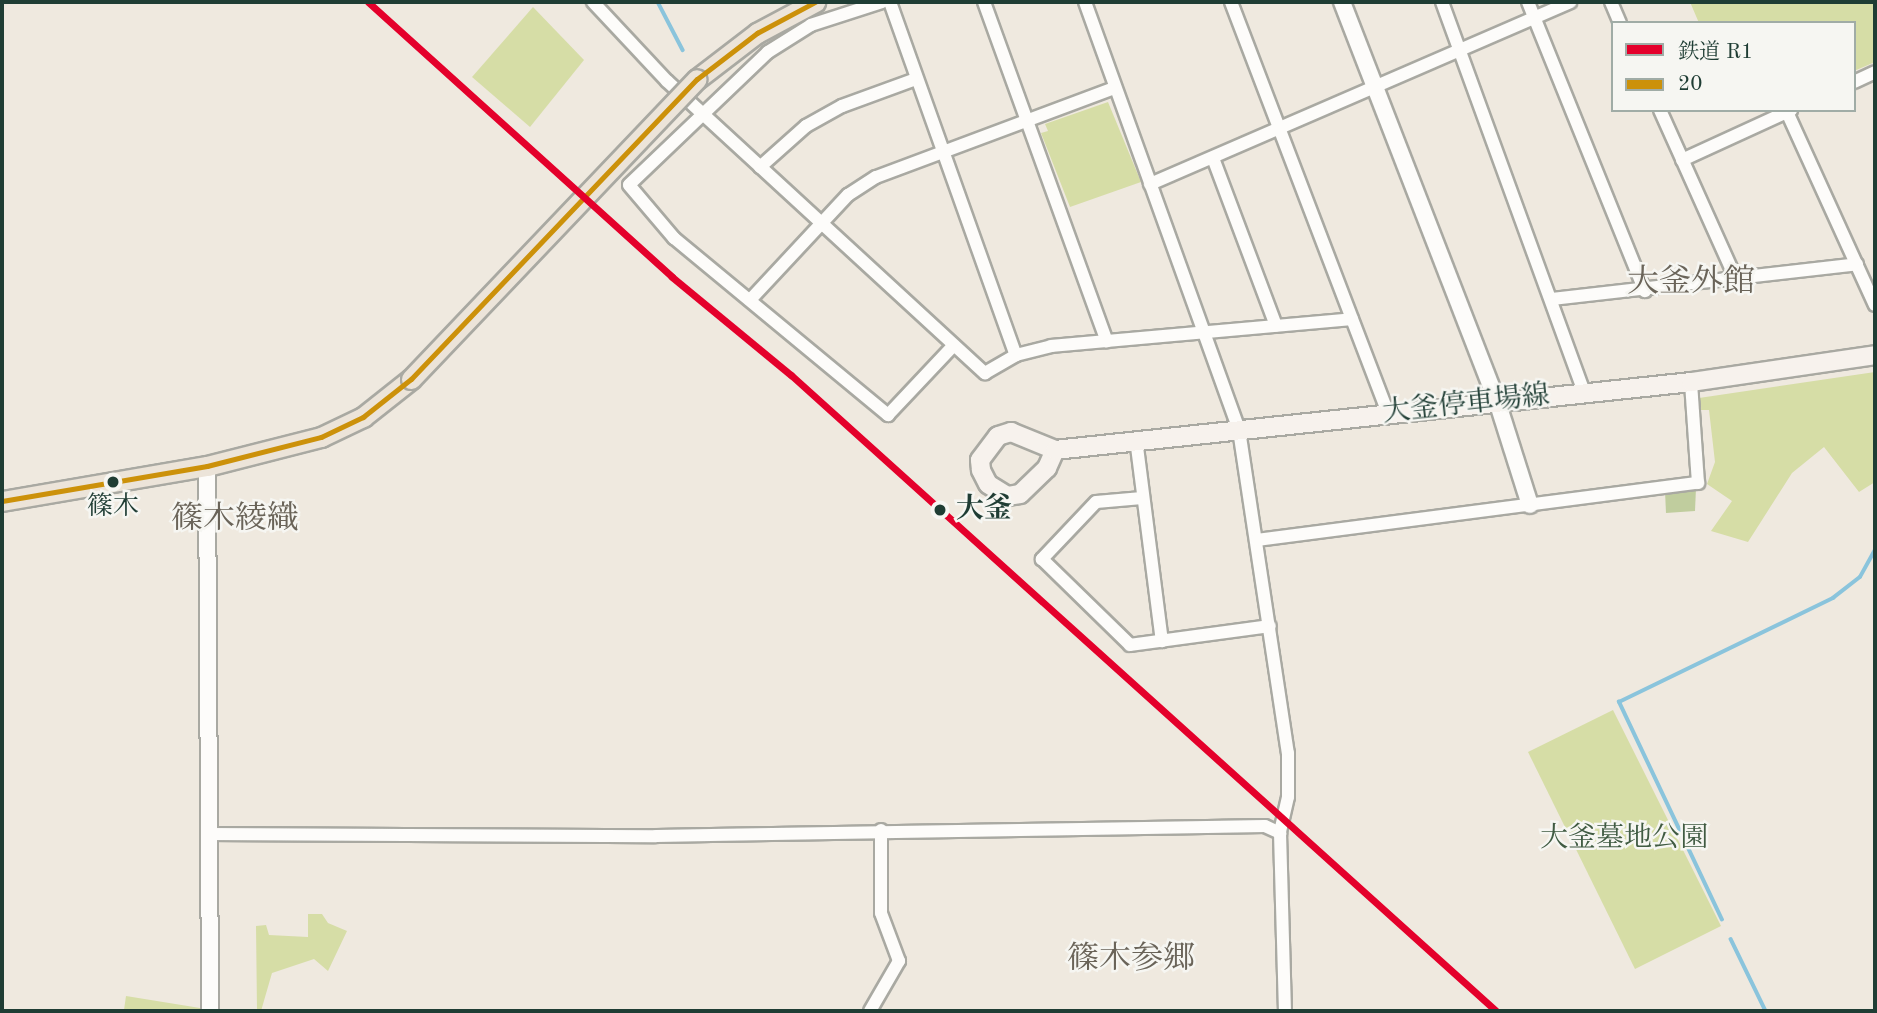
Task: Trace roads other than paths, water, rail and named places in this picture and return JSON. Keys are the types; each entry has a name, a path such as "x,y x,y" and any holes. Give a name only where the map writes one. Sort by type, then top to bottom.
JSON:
{"main road":[{"path":"2,501 207,466 321,437 363,416 411,379 697,79 757,33 815,2"},
{"name":"大釜停車場線","path":"1055,450 1136,439 1691,382 1875,355"}],"street":[{"path":"593,2 760,167 985,373 1016,355 1107,341 1352,319"},
{"path":"881,2 811,26 768,52 629,185 674,238 888,415 953,346"},
{"path":"890,2 1016,355"},
{"path":"984,2 1107,341"},
{"path":"1085,2 1239,430 1288,752 1288,797 1280,833 1285,1011"},
{"path":"1231,2 1282,128 1388,414"},
{"path":"1342,2 1377,85 1497,401 1530,505"},
{"path":"1442,2 1461,47 1584,392"},
{"path":"1528,2 1645,291"},
{"path":"1150,184 1570,2"},
{"path":"1611,2 1619,21"},
{"path":"1856,81 1875,72"},
{"path":"760,167 806,126 842,106 916,79"},
{"path":"750,300 848,195 876,177 1114,88"},
{"path":"1661,112 1737,281"},
{"path":"1682,160 1787,112"},
{"path":"1789,112 1875,305"},
{"path":"1213,158 1276,326"},
{"path":"1552,299 1737,281 1857,264"},
{"path":"1257,540 1698,483 1691,382"},
{"path":"1136,439 1162,641"},
{"path":"207,466 210,1011"},
{"path":"1142,498 1096,502 1042,559 1116,627 1121,640 1130,645 1270,626"},
{"path":"207,834 656,836 881,830 1265,826 1280,833"},
{"path":"870,1011 899,961 881,913 881,830"}],"waterway":[{"path":"658,2 683,50"},
{"path":"1722,920 1619,702 1833,598 1860,577 1875,550"},
{"path":"1731,939 1766,1011"}],"rail line":[{"name":"R1","path":"368,2 672,277 791,375 1496,1011"}],"place":[{"name":"篠木","path":"113,482"},
{"name":"大釜","path":"940,510"}],"district":[{"name":"大釜外館","path":"1691,283"},
{"name":"篠木綾織","path":"235,520"},
{"name":"篠木参郷","path":"1131,960"}],"park label":[{"name":"大釜墓地公園","path":"1624,839"}]}
